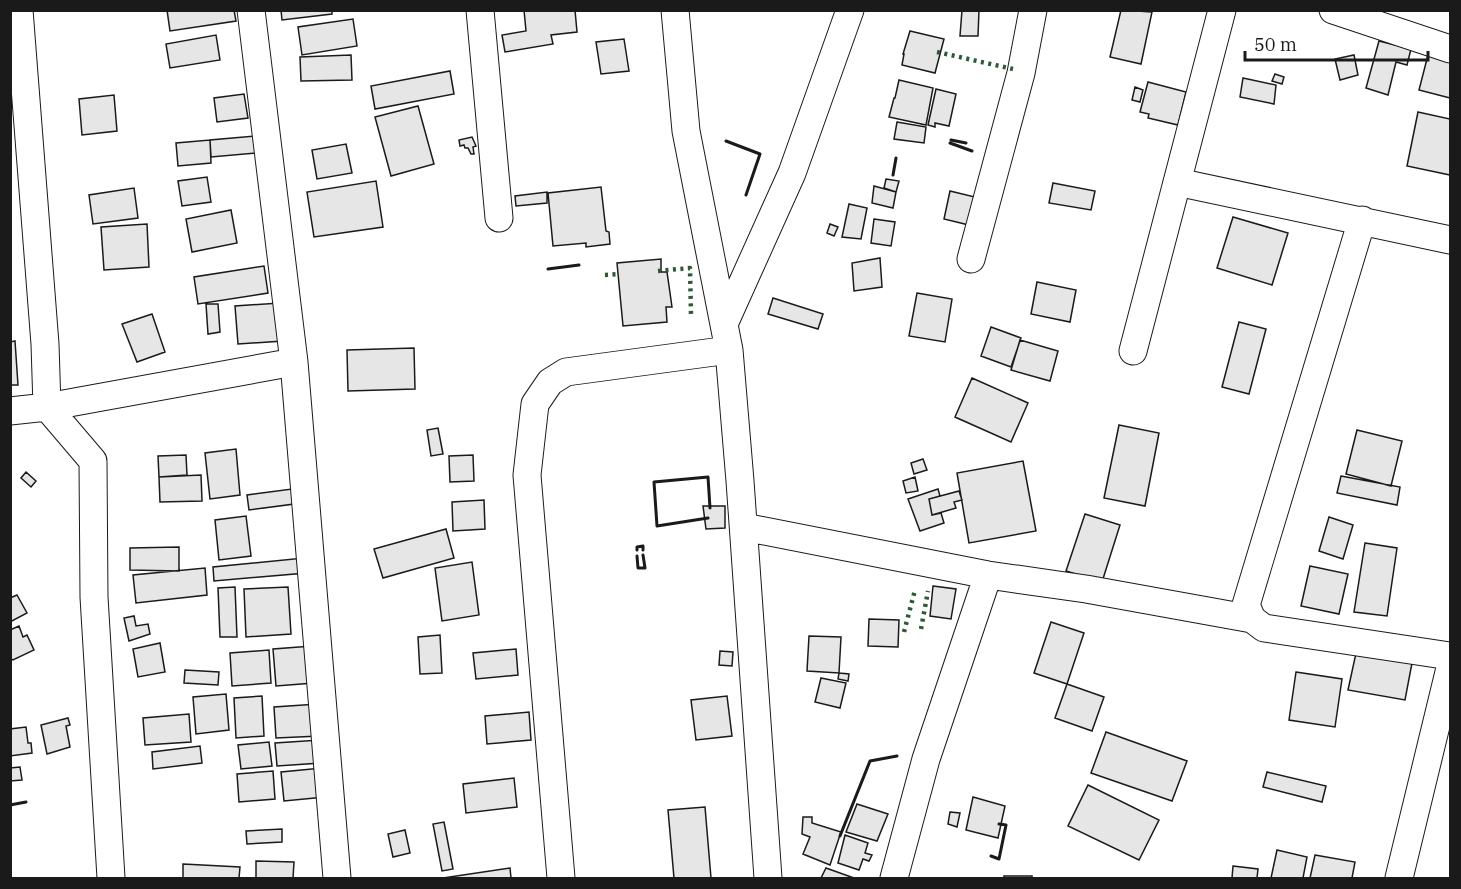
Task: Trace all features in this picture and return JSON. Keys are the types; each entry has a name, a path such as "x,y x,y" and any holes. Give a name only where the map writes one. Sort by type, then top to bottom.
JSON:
{"street":[{"path":"19,10 45,344 47,407 93,461 94,597 111,879"},
{"path":"251,10 294,362 337,879"},
{"path":"480,10 499,218"},
{"path":"675,10 686,131 726,337 744,527 768,879"},
{"path":"726,337 792,173 850,10"},
{"path":"970,259 1021,74 1033,10"},
{"path":"1133,351 1222,10"},
{"path":"1333,10 1450,49"},
{"path":"1178,182 1450,240"},
{"path":"1252,619 1246,605 1362,220"},
{"path":"561,879 527,475 534,404 550,382 566,372 726,337"},
{"path":"10,411 47,407 294,362"},
{"path":"744,527 988,575 1086,589 1252,619 1264,628 1450,656"},
{"path":"894,879 926,759 988,575"},
{"path":"1398,879 1450,668"}],"building":[{"path":"167,10 234,10 236,21 170,31"},
{"path":"281,10 332,10 332,14 282,20"},
{"path":"524,10 575,10 577,32 551,35 553,44 505,52 502,35 526,31"},
{"path":"962,10 979,10 978,36 960,36"},
{"path":"1121,10 1152,12 1141,64 1110,57"},
{"path":"353,19 357,46 302,55 298,27"},
{"path":"910,31 944,39 935,73 902,65"},
{"path":"216,35 220,60 170,68 166,44"},
{"path":"624,39 629,71 601,74 596,42"},
{"path":"1379,41 1411,49 1407,65 1396,62 1388,95 1366,88"},
{"path":"351,55 352,80 301,81 300,57"},
{"path":"1354,55 1358,75 1340,80 1335,59"},
{"path":"1428,55 1450,61 1450,98 1419,90"},
{"path":"450,71 454,94 375,109 371,86"},
{"path":"1275,74 1284,77 1282,84 1272,81"},
{"path":"1243,78 1276,85 1274,104 1240,97"},
{"path":"899,80 933,88 926,125 889,117"},
{"path":"1148,82 1186,92 1178,125 1148,118 1149,114 1140,112"},
{"path":"1135,87 1143,90 1140,102 1132,100"},
{"path":"936,89 956,94 949,126 935,123 935,127 928,125"},
{"path":"244,94 248,118 217,122 214,98"},
{"path":"114,95 117,131 82,135 79,99"},
{"path":"418,106 434,164 391,176 375,117"},
{"path":"1418,112 1450,119 1450,175 1407,166"},
{"path":"897,122 926,127 924,143 894,139"},
{"path":"255,136 256,153 211,157 210,140"},
{"path":"472,137 476,146 473,147 474,154 471,154 464,145 460,146 459,140"},
{"path":"210,140 211,163 178,166 176,143"},
{"path":"346,144 352,173 317,179 312,150"},
{"path":"207,177 211,202 182,206 178,181"},
{"path":"886,179 899,181 896,192 884,188"},
{"path":"376,181 383,227 314,237 307,192"},
{"path":"1053,183 1095,191 1091,210 1049,203"},
{"path":"874,186 896,192 893,208 872,203"},
{"path":"601,187 606,231 609,232 610,244 586,247 586,243 553,246 548,193"},
{"path":"134,188 138,218 93,224 89,195"},
{"path":"950,191 979,198 973,226 944,219"},
{"path":"547,192 547,203 516,206 515,196"},
{"path":"849,204 867,208 861,239 842,237"},
{"path":"231,210 237,243 192,252 186,219"},
{"path":"1233,217 1288,233 1272,285 1217,268"},
{"path":"874,219 895,222 891,246 871,243"},
{"path":"147,224 149,267 104,270 101,227"},
{"path":"830,224 838,227 834,236 827,233"},
{"path":"880,258 882,287 854,291 852,263"},
{"path":"661,259 661,272 667,272 672,307 666,307 667,322 623,326 617,263"},
{"path":"264,266 268,293 198,304 194,277"},
{"path":"1037,282 1076,290 1070,322 1031,314"},
{"path":"917,293 952,299 945,342 909,336"},
{"path":"773,298 823,314 818,329 768,314"},
{"path":"280,303 283,341 238,344 235,306"},
{"path":"206,304 218,304 220,332 208,334"},
{"path":"152,314 165,352 137,362 122,324"},
{"path":"1239,322 1266,329 1249,394 1222,387"},
{"path":"991,327 1021,338 1011,367 981,356"},
{"path":"1020,340 1058,351 1050,381 1011,370"},
{"path":"15,341 18,385 10,385 10,342"},
{"path":"414,348 415,389 348,391 347,350"},
{"path":"972,378 1028,403 1011,442 955,417"},
{"path":"1119,425 1159,433 1145,506 1104,498"},
{"path":"438,428 443,454 431,456 427,430"},
{"path":"1357,430 1402,441 1391,486 1346,474"},
{"path":"236,449 240,495 210,499 205,453"},
{"path":"186,455 187,475 159,477 158,456"},
{"path":"473,455 474,481 450,482 449,456"},
{"path":"923,459 927,470 914,474 911,463"},
{"path":"1023,461 1036,531 969,543 957,473"},
{"path":"26,472 36,481 31,487 21,478"},
{"path":"201,475 202,501 160,502 159,477"},
{"path":"1341,476 1400,487 1397,505 1337,493"},
{"path":"915,477 918,491 906,493 903,481"},
{"path":"292,489 294,504 249,510 247,495"},
{"path":"938,489 940,496 929,499 932,515 941,513 944,523 920,531 908,499"},
{"path":"959,491 962,500 954,502 956,508 932,515 929,499"},
{"path":"484,500 485,529 453,531 452,502"},
{"path":"703,506 725,506 725,528 706,529"},
{"path":"1085,514 1120,525 1102,582 1066,571"},
{"path":"246,516 251,556 219,560 215,520"},
{"path":"1329,517 1353,525 1343,559 1319,551"},
{"path":"446,529 454,558 383,578 374,549"},
{"path":"1365,543 1397,548 1387,616 1354,612"},
{"path":"179,547 179,571 130,570 130,548"},
{"path":"304,558 306,573 214,581 213,567"},
{"path":"472,562 479,615 442,621 435,568"},
{"path":"1310,566 1348,574 1339,614 1301,606"},
{"path":"205,568 207,595 136,603 133,575"},
{"path":"933,586 956,589 951,619 930,616"},
{"path":"235,587 237,637 220,637 218,588"},
{"path":"288,587 291,634 246,637 244,589"},
{"path":"17,595 27,613 10,622 10,598"},
{"path":"134,616 136,626 148,624 150,634 129,641 124,618"},
{"path":"869,619 899,620 898,647 868,646"},
{"path":"1051,622 1084,633 1067,684 1034,673"},
{"path":"19,626 23,637 27,635 34,650 13,660 10,658 10,630"},
{"path":"440,635 442,673 420,674 418,637"},
{"path":"809,636 841,637 839,673 807,671"},
{"path":"160,643 165,672 138,677 133,649"},
{"path":"312,646 314,683 276,686 273,649"},
{"path":"516,649 518,675 476,679 473,653"},
{"path":"269,650 271,683 232,686 230,653"},
{"path":"720,651 733,652 732,666 719,665"},
{"path":"1356,653 1412,663 1405,700 1348,690"},
{"path":"185,670 219,672 218,685 184,683"},
{"path":"1296,672 1342,679 1335,727 1289,720"},
{"path":"839,673 849,674 848,681 838,679"},
{"path":"821,678 846,683 840,708 815,702"},
{"path":"1067,684 1104,697 1092,731 1055,718"},
{"path":"226,694 229,730 196,734 193,697"},
{"path":"262,696 264,736 236,738 234,698"},
{"path":"727,696 732,736 696,740 691,700"},
{"path":"318,704 320,736 276,738 274,707"},
{"path":"529,712 531,740 487,744 485,716"},
{"path":"189,714 191,742 145,745 143,718"},
{"path":"68,718 70,725 66,726 70,747 47,754 41,725"},
{"path":"26,727 32,753 10,756 10,729"},
{"path":"1106,732 1187,761 1172,801 1091,773"},
{"path":"320,740 321,763 277,766 275,743"},
{"path":"269,742 272,766 241,769 238,745"},
{"path":"200,746 202,763 153,769 152,752"},
{"path":"20,767 22,780 10,781 10,768"},
{"path":"322,768 325,797 284,801 281,772"},
{"path":"273,771 275,799 239,802 237,774"},
{"path":"1267,772 1326,786 1322,802 1263,787"},
{"path":"514,778 517,807 466,813 463,784"},
{"path":"1088,785 1159,820 1139,860 1068,826"},
{"path":"973,797 1005,806 998,838 966,830"},
{"path":"857,804 888,814 877,841 846,832"},
{"path":"705,807 711,878 674,878 668,810"},
{"path":"950,812 960,813 957,827 948,824"},
{"path":"803,817 812,817 812,823 841,832 830,865 803,854 810,837 802,834"},
{"path":"444,822 453,869 442,871 433,824"},
{"path":"282,829 282,842 247,844 246,831"},
{"path":"405,830 410,853 393,857 388,834"},
{"path":"845,835 868,843 865,853 872,855 869,861 863,859 859,870 838,863"},
{"path":"1277,850 1307,857 1303,878 1271,878"},
{"path":"1315,855 1355,862 1352,878 1310,878"},
{"path":"256,861 294,862 293,878 256,878"},
{"path":"183,864 240,867 239,878 183,878"},
{"path":"1233,866 1258,869 1257,878 1232,878"},
{"path":"510,868 511,878 443,878"},
{"path":"826,868 854,878 821,878"},
{"path":"1004,876 1032,876 1032,878 1004,878"}],"hedge":[{"path":"937,52 1013,69"},
{"path":"658,271 690,268 691,314"},
{"path":"605,275 620,274"},
{"path":"904,632 915,590"},
{"path":"921,629 928,591"}],"wall":[{"path":"951,140 966,143"},
{"path":"726,141 760,154 746,195"},
{"path":"950,143 972,151"},
{"path":"893,175 896,158"},
{"path":"548,269 579,265"},
{"path":"708,518 657,526 654,482 708,477 710,508"},
{"path":"637,550 637,547 643,546 643,550"},
{"path":"637,556 638,568 645,568 643,555"},
{"path":"840,836 870,761 897,756"},
{"path":"10,805 26,802"},
{"path":"991,856 999,859 1006,825 999,824"}]}
